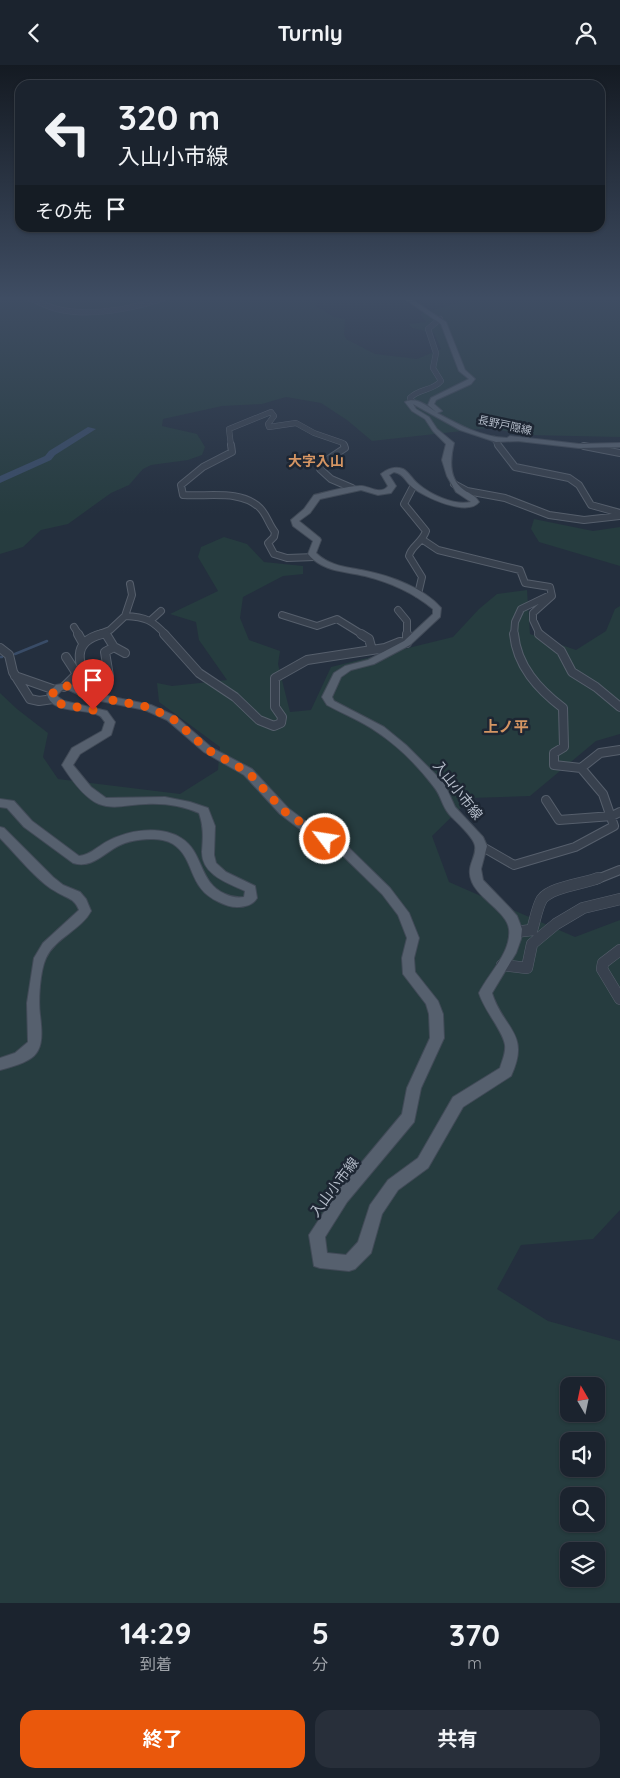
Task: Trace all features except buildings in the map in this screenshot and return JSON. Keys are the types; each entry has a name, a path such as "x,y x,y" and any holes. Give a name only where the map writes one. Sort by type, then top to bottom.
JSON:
{"main road":[{"name":"長野戸隠線","path":"462,371 472,381 438,396 432,401 432,407 473,429 518,439 584,446 620,445"},
{"path":"315,557 312,550 317,540 296,524 295,520 307,511 317,497 352,489 369,489 378,493 388,491 392,486 385,474 393,470 404,473 414,485 460,505 473,504 475,502 473,497 460,490 454,484 446,458 450,443 435,430 427,419 408,405 412,401 470,432 494,439 518,439"},
{"name":"入山小市線","path":"315,557 336,569 367,574 418,594 430,601 438,612 408,643 370,662 348,668 337,675 327,697 330,703 380,729 402,747 440,786 451,809 476,837 481,846"},
{"name":"入山小市線","path":"57,692 76,689 84,694 148,707 172,718 208,750 248,772 284,811 341,847 380,884 403,913 413,938 408,957 409,974 431,1001 436,1014 437,1038 414,1088 409,1117 342,1197 317,1235 320,1260 349,1263 364,1247 375,1210 393,1185 423,1163 458,1102 506,1072 512,1046 502,1022 488,1007 485,993 516,938 516,933"},
{"path":"0,803 10,803 28,824 77,860 84,861 113,843 128,838 167,837 176,840 186,847 199,880 207,890 232,902 240,903 251,898 251,889 222,875 211,865 208,855 209,826 204,811 188,803 143,799 121,802 103,801 88,790 67,765 76,751 107,733 110,722 103,713 61,704 57,692"},
{"path":"0,831 49,880 59,888 76,895 82,902 85,911 77,922 47,948 40,958 34,994 35,1043 27,1053 16,1060 0,1065"},
{"path":"481,846 475,872 477,882 509,916 515,926 516,933"}],"street":[{"path":"412,401 410,399 413,394 438,386 441,381 435,371"},
{"path":"315,557 296,560 273,552 267,545 275,532 269,526 262,510 255,505 226,495 183,495 181,485 203,467 232,452 228,432 230,429 271,412 274,416 268,424 269,427 296,423 314,433 343,443 344,450 321,464 320,469 331,479 352,489"},
{"path":"494,439 515,467 569,479 579,485 591,505 620,515"},
{"path":"584,446 610,455 620,453"},
{"path":"454,484 467,491 505,498 549,515 584,520 620,515"},
{"path":"414,485 404,504 426,531 423,540 410,551 409,556 422,577 418,594"},
{"path":"423,540 438,550 520,570 524,583 550,587 553,593"},
{"path":"84,694 89,687 83,676 80,653 83,643 91,637 106,633 125,616 132,595 130,584"},
{"path":"553,593 533,613 533,620 540,636 561,651 572,672 596,687 620,707"},
{"path":"553,593 524,606 517,614 513,630 514,642 533,679 549,698 563,708 564,747 554,753 554,765 576,769 600,753 620,750"},
{"path":"125,616 151,620 198,673 234,697 268,725 281,723 282,717 275,707 275,678 307,660 408,643 410,633 407,619 398,610"},
{"path":"151,620 160,611"},
{"path":"282,615 316,626 337,619 369,639 372,650"},
{"path":"74,627 83,643"},
{"path":"106,633 114,647 125,653"},
{"path":"84,694 107,687 109,676 104,652 114,647"},
{"path":"0,648 9,655 15,676 30,699 39,701 57,692 77,674 66,657"},
{"path":"15,676 57,692"},
{"path":"481,846 514,865 575,847 617,826 616,814 594,779 580,768"},
{"path":"546,800 559,820 616,814"},
{"path":"516,933 532,930 542,899 558,888 580,885 620,870"},
{"path":"502,965 527,968 532,944 556,924 583,908 620,899"},
{"path":"620,950 602,963 602,969 620,999"}],"green space":[{"path":"0,371 620,371 620,437 526,435 489,428 372,441 347,420 321,403 286,397 262,404 222,406 163,419 162,426 197,434 205,447 202,455 188,460 151,465 143,469 129,485 111,493 68,524 41,530 23,547 0,554"},
{"path":"534,519 593,531 620,527 620,566 539,542 531,529"},
{"path":"224,537 247,544 264,562 303,566 303,574 283,576 243,597 240,618 249,640 280,651 278,664 290,712 311,710 331,667 453,637 479,609 497,594 527,590 530,634 576,650 606,631 615,609 620,606 620,734 596,741 530,796 471,798 432,836 449,882 575,937 620,920 620,1210 593,1239 521,1245 497,1289 548,1321 620,1341 620,1603 0,1603 0,693 48,733 43,757 58,779 180,794 218,770 220,747 159,702 157,683 172,686 227,680 199,640 196,622 170,614 218,591 198,557 201,547"}],"waterway":[{"path":"0,480 48,458 52,453 91,429"},
{"path":"15,654 47,641"}],"district":[{"name":"大字入山","path":"316,461"},
{"name":"上ノ平","path":"506,726"}],"route":[{"path":"93,710 61,704 53,699 52,694 60,687 68,686 86,695 148,707 172,718 208,750 248,772 270,793 284,811 309,830 325,839"}]}
